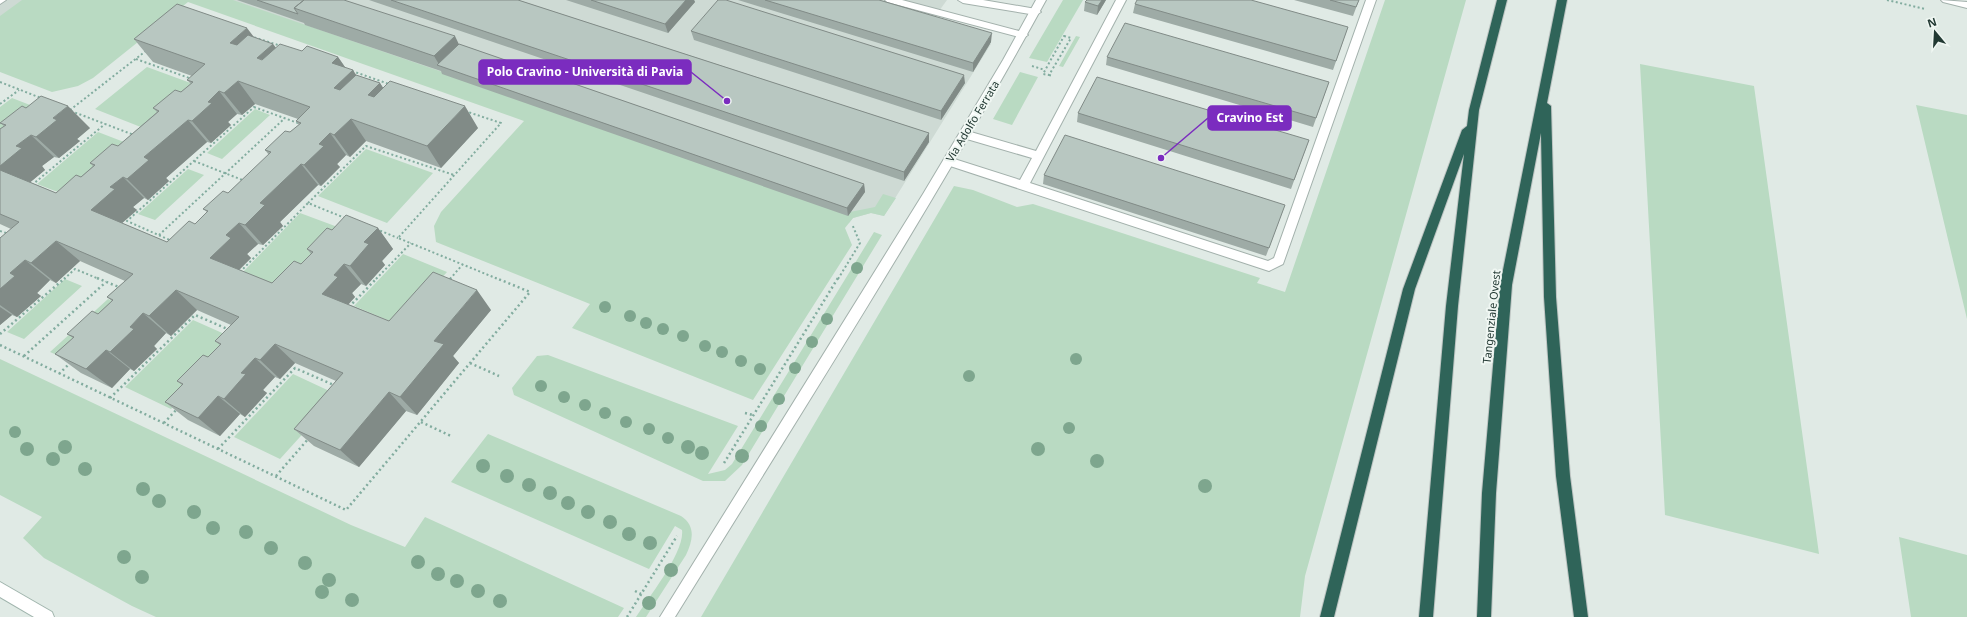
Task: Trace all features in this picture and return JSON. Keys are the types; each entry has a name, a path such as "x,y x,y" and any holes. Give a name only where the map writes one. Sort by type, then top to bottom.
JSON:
{"highway":[{"path":"1327,617 1409,289 1474,110 1502,0"},
{"name":"Tangenziale Ovest","path":"1484,617 1489,493 1506,286 1562,0"},
{"path":"1545,81 1550,297 1564,476 1581,617"},
{"path":"1426,617 1452,306 1474,110"}],"street":[{"path":"890,0 1023,35"},
{"path":"962,0 1036,12"},
{"name":"Via Adolfo Ferrata","path":"667,617 948,161 1023,35 1042,0"},
{"path":"1023,186 1121,0"},
{"path":"948,161 1269,266 1279,261 1371,0"},
{"path":"1946,0 1967,5"},
{"path":"964,134 1039,156"},
{"path":"0,589 47,617"}],"path":[{"path":"244,33 282,46"},
{"path":"1064,36 1071,38 1049,76 1043,74 1045,70 1064,36"},
{"path":"70,110 148,49"},
{"path":"136,59 193,80"},
{"path":"1027,65 1045,70"},
{"path":"350,70 395,86"},
{"path":"0,82 41,98"},
{"path":"0,104 19,90"},
{"path":"63,107 138,136"},
{"path":"254,107 285,118 317,130 192,250 127,221 254,107"},
{"path":"398,238 501,123 463,110"},
{"path":"159,235 285,118"},
{"path":"36,190 30,187 105,124"},
{"path":"236,275 366,146 454,175"},
{"path":"194,161 258,186"},
{"path":"308,203 348,219"},
{"path":"724,463 860,243 852,224"},
{"path":"0,345 346,510 530,292 369,226"},
{"path":"0,230 13,236"},
{"path":"346,310 411,243"},
{"path":"448,281 463,264"},
{"path":"0,334 75,269 127,290"},
{"path":"24,356 106,282"},
{"path":"110,398 195,315 234,332"},
{"path":"59,374 76,358"},
{"path":"470,363 499,376"},
{"path":"218,449 295,368 342,388"},
{"path":"164,423 180,406"},
{"path":"745,413 753,416"},
{"path":"421,422 451,436"},
{"path":"276,476 312,434"},
{"path":"627,617 677,536"},
{"path":"635,591 641,594"}],"shaded area":[{"path":"0,0 30,0 0,21"},
{"path":"212,0 947,0 929,25 991,44 884,216 871,213 853,218 849,223"}],"green space":[{"path":"22,0 233,0 850,212 875,207 883,194 896,198 884,216 871,213 853,218 845,228 852,245 753,400 572,328 590,304 436,242 434,226 441,212 524,121 188,2 93,78 78,86 52,92 0,72 0,16"},
{"path":"1063,0 1083,0 1047,62 1029,58"},
{"path":"1385,0 1466,0 1305,576 1300,617 701,617 954,186 973,190 1017,207 1033,204 1260,278 1257,283 1285,292"},
{"path":"1076,36 1080,37 1063,67 1059,66"},
{"path":"1640,64 1754,86 1819,554 1665,515"},
{"path":"147,67 207,89 156,133 95,109"},
{"path":"1020,72 1038,77 1012,125 993,119"},
{"path":"12,98 48,112 0,150 0,107"},
{"path":"1916,105 1967,115 1967,319"},
{"path":"255,109 270,115 222,159 207,153"},
{"path":"98,132 137,147 76,199 37,184"},
{"path":"366,149 433,173 387,223 318,196"},
{"path":"188,169 204,175 155,220 138,214"},
{"path":"300,213 343,229 287,289 243,272"},
{"path":"874,232 882,235 742,465 725,481 703,481 514,395 512,388 537,356 548,355 738,426 708,474 725,470 732,464"},
{"path":"403,254 447,272 399,325 354,306"},
{"path":"65,279 82,286 24,339 7,332"},
{"path":"108,299 123,306 66,359 50,352"},
{"path":"193,320 238,340 171,409 125,387"},
{"path":"0,359 351,525 405,547 425,517 624,608 618,617 156,617 132,606 44,558 23,538 42,517 0,495"},
{"path":"293,374 338,395 280,459 234,437"},
{"path":"488,434 681,516 686,520 692,534 686,555 646,617 636,617 665,575 672,562 678,550 682,530 675,526 649,569 451,482"},
{"path":"1899,537 1967,555 1967,617 1911,617"}],"building":[{"path":"257,0 304,0 294,8 298,14"},
{"path":"304,0 344,0 455,36 434,56 294,8"},
{"path":"391,0 518,0 929,133 904,172"},
{"path":"591,0 686,0 665,24"},
{"path":"718,0 726,0 964,75 941,111 691,31"},
{"path":"765,0 879,0 992,33 973,63"},
{"path":"1087,0 1102,0 1098,6 1085,2"},
{"path":"1137,0 1251,0 1348,27 1336,61 1135,4"},
{"path":"1330,0 1359,0 1356,7"},
{"path":"177,4 247,28 230,43 237,45 248,35 273,44 257,58 262,60 280,44 302,51 307,46 338,57 332,63 353,70 334,88 340,90 356,75 380,83 368,95 374,97 390,81 465,106 427,146 351,119 334,135 330,133 319,144 324,146 304,165 301,164 260,203 265,205 245,225 239,223 226,235 231,238 210,258 272,283 294,261 301,264 313,252 307,249 327,228 332,230 346,215 378,228 364,242 369,244 350,266 344,264 334,275 338,277 322,294 389,321 433,272 477,290 434,341 444,344 400,397 389,392 340,450 294,429 343,373 275,344 260,360 255,358 241,373 246,374 224,399 218,396 198,418 165,402 183,384 177,381 203,355 208,357 221,344 215,341 239,317 176,290 149,316 143,313 130,327 134,329 110,352 106,350 86,369 55,354 74,337 67,334 92,311 98,314 113,300 107,297 133,274 56,241 31,263 25,260 10,273 15,276 0,289 0,238 19,222 0,214 0,170 56,193 76,175 81,177 95,165 90,163 112,144 118,146 159,111 153,108 175,90 181,92 193,82 187,80 205,64 134,39","holes":["238,81 310,107 296,121 301,123 290,132 285,131 265,150 271,152 228,193 223,191 203,209 208,211 195,224 189,221 167,242 91,210 115,189 110,187 123,177 127,179 149,160 144,157 188,120 192,121 212,103 208,102 219,91 224,93"]},
{"path":"1125,23 1329,82 1316,118 1107,57"},
{"path":"459,44 864,184 847,208 437,65"},
{"path":"1097,77 1309,140 1294,180 1078,113"},
{"path":"41,96 68,106 53,118 57,120 36,137 31,135 16,146 22,148 0,166 0,129 6,125 0,123 22,106 26,108"},
{"path":"1065,135 1285,205 1269,248 1044,175"}],"place":[{"name":"Polo Cravino - Università di Pavia","path":"727,101"},
{"name":"Cravino Est","path":"1161,158"}]}
